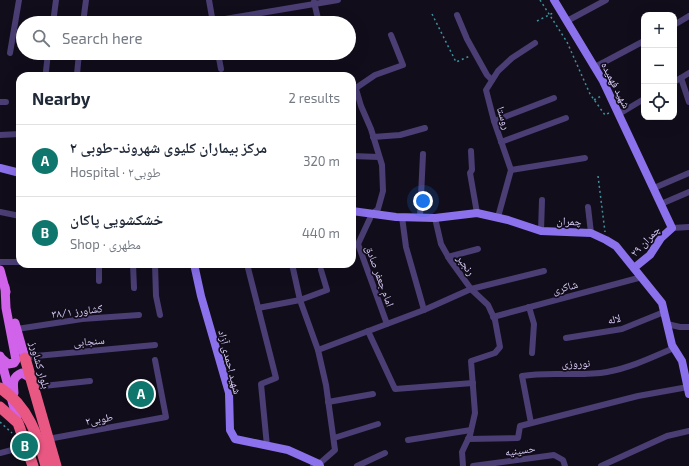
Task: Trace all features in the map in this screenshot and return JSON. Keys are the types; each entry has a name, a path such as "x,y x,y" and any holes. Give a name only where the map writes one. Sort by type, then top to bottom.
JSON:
{"highway":[{"name":"بلوار کشاورز","path":"25,358 56,466"},
{"path":"0,388 18,403 25,413 40,443 46,466"},
{"path":"0,407 18,423 33,466"}],"main road":[{"name":"بلوار کشاورز","path":"0,270 25,358"},
{"path":"0,357 8,364 14,363 16,360 6,308 5,287"},
{"path":"0,357 18,423"},
{"path":"18,423 13,382 14,378 22,373 32,382"}],"street":[{"path":"16,16 19,0"},
{"path":"54,16 56,0"},
{"path":"84,16 86,0"},
{"path":"210,0 212,16"},
{"path":"243,16 314,2 338,0"},
{"name":"شهید فهمیده","path":"554,0 595,68 618,112 672,228"},
{"path":"567,21 606,0"},
{"path":"314,2 317,16"},
{"path":"457,15 475,53 487,75 492,80"},
{"path":"677,22 689,16"},
{"path":"10,53 16,18"},
{"path":"356,88 375,75 403,64 391,35"},
{"name":"روستا","path":"511,170 494,121 486,90 498,71 512,58 535,43"},
{"path":"595,68 641,43"},
{"path":"46,71 47,60"},
{"path":"77,72 78,60"},
{"path":"219,60 221,69"},
{"path":"677,80 689,73"},
{"path":"681,78 689,102"},
{"name":"امام جعفر صادق","path":"356,94 382,165 383,191 378,209 372,214 358,244 387,324"},
{"path":"494,121 554,98"},
{"path":"618,112 641,100"},
{"path":"501,142 566,118"},
{"path":"373,137 400,135 425,128"},
{"path":"0,135 16,134"},
{"path":"471,151 472,170 470,173 477,213"},
{"path":"420,217 423,154"},
{"path":"356,156 379,157"},
{"path":"498,217 511,170 585,158"},
{"path":"0,168 16,172"},
{"path":"654,188 689,173"},
{"path":"661,204 689,192"},
{"path":"541,231 542,200"},
{"path":"588,207 590,233"},
{"name":"چمران","path":"356,211 402,217 435,218 477,213 498,217 541,231 590,233 606,240 616,246 662,303 674,348 682,361 688,391"},
{"path":"0,212 16,215"},
{"path":"402,217 406,247 424,310"},
{"name":"رنجبر","path":"435,218 441,244 448,257 471,289 488,305 493,317 500,347 496,353 471,361 473,383"},
{"path":"672,228 689,227"},
{"name":"چمران ۲۹","path":"634,268 650,255 662,238 672,228"},
{"path":"448,257 478,249"},
{"path":"0,262 16,262"},
{"path":"99,268 99,281"},
{"path":"133,268 134,288"},
{"path":"155,268 156,296 160,315"},
{"name":"شهید احمدی آزاد","path":"195,268 229,393 230,430 235,439 288,450 317,465"},
{"path":"248,268 276,378 261,384 267,446"},
{"path":"293,268 300,300 318,350 336,450 317,465"},
{"path":"258,308 300,300 327,290 321,270"},
{"path":"318,350 424,310 471,289 544,271"},
{"name":"شاکری","path":"493,317 642,277"},
{"path":"529,307 534,324 532,353"},
{"name":"لاله","path":"566,338 622,328 664,312"},
{"name":"کشاورز ۳۸/۱","path":"17,329 82,319 139,315"},
{"path":"667,324 680,327 689,327"},
{"path":"368,331 395,389 473,383 475,413 471,430 462,452 463,466"},
{"name":"سنجابی","path":"25,358 155,345"},
{"name":"نوروزی","path":"531,423 522,376 537,374 580,374 607,372 646,360 674,348"},
{"name":"طوبی۲","path":"48,438 166,417 155,360"},
{"path":"32,382 90,381"},
{"path":"468,439 518,438 520,426 638,396 688,391"},
{"path":"328,402 373,394"},
{"path":"334,438 378,424"},
{"path":"408,440 471,430"},
{"path":"601,466 667,436 689,431"},
{"path":"0,453 27,446"},
{"path":"357,466 385,453"},
{"name":"حسینیه","path":"473,466 554,455 563,460 565,466"}],"path":[{"path":"540,0 570,48 590,94 605,115 618,112"},
{"path":"537,21 560,10"},
{"path":"432,14 456,62 475,53"},
{"path":"598,176 606,240"}],"place":[{"name":"مرکز بیماران کلیوی شهروند-طوبی ۲","path":"141,394"},
{"name":"خشکشویی پاکان","path":"25,446"}]}
